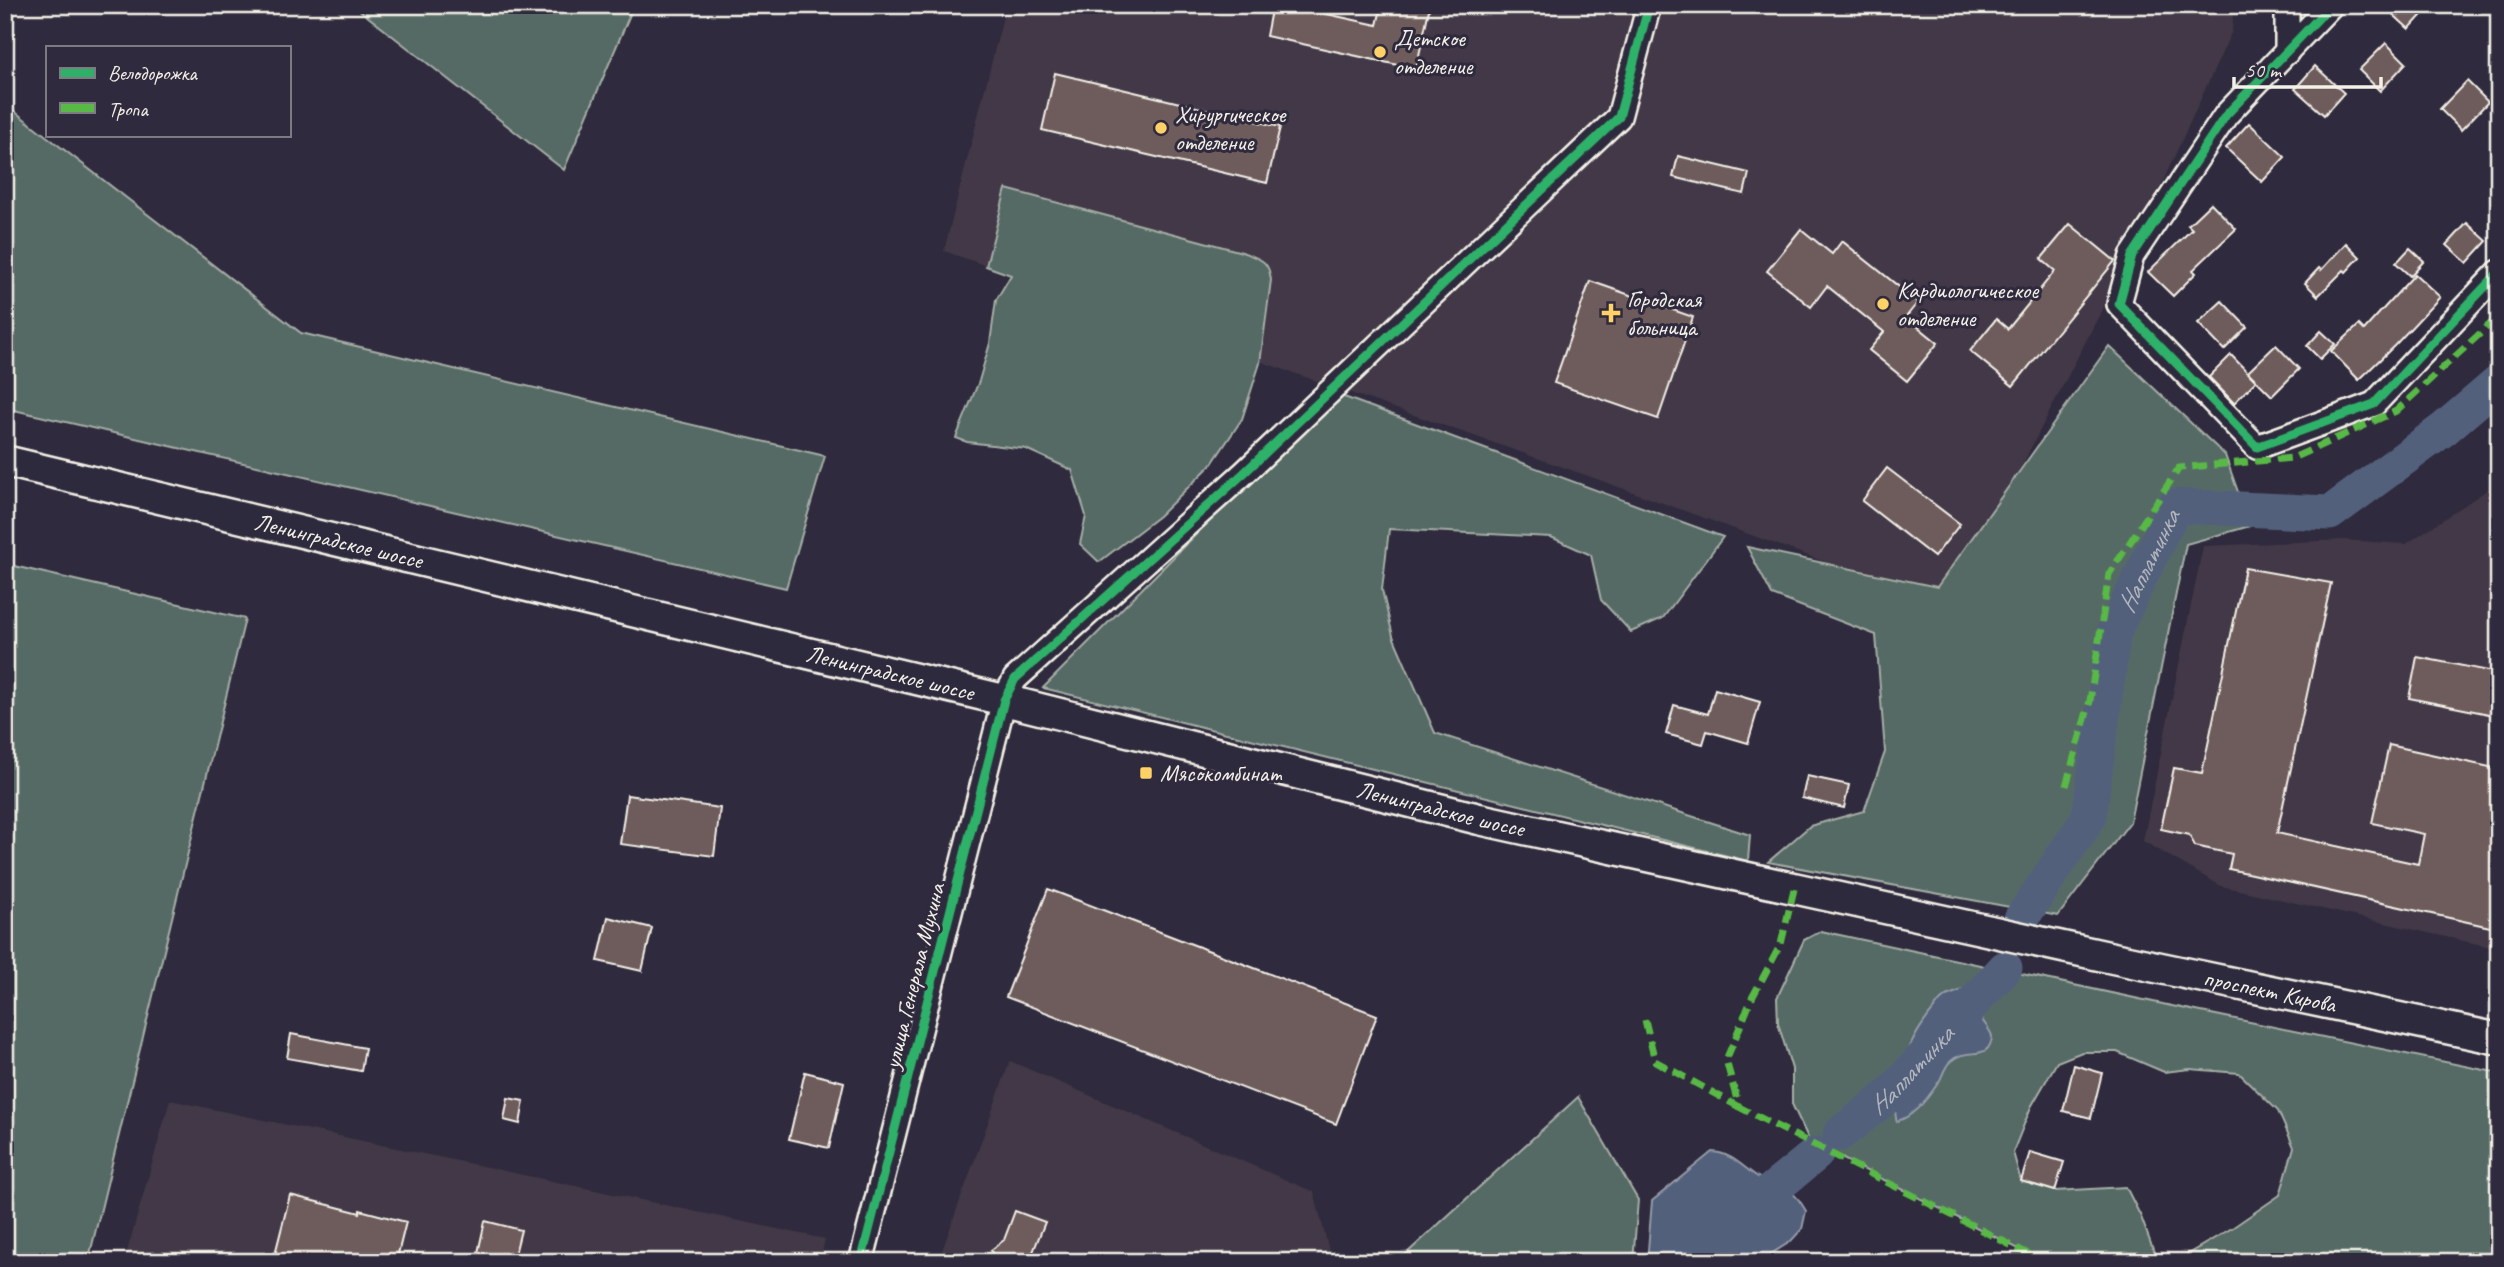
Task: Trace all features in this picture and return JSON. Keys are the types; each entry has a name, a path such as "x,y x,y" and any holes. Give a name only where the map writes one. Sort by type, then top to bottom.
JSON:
{"main road":[{"name":"Ленинградское шоссе","path":"5,461 1004,700 1479,819 2040,943"},
{"name":"проспект Кирова","path":"2040,943 2499,1039"}],"street":[{"name":"улица Генерала Мухина","path":"861,1262 1004,700 1015,679 1244,472 1619,117 1649,5"},
{"path":"2287,5 2287,52"},
{"path":"2331,5 2226,115 2132,256 2119,304 2257,447 2374,404 2499,272"}],"shaded area":[{"name":"Городская больница","path":"1006,5 2234,5 2232,31 2120,275 1949,607 1591,477 944,251"},
{"path":"2499,482 2499,949 2221,886 2143,841 2203,546 2343,540 2406,544"},
{"path":"1010,1061 1314,1192 1332,1262 938,1262"},
{"path":"170,1100 825,1239 820,1262 124,1262"}],"green space":[{"path":"353,5 634,5 564,170"},
{"path":"5,104 301,333 825,456 786,588 5,408"},
{"path":"1006,189 1242,252 1266,264 1270,273 1260,363 1242,419 1211,465 1159,516 1099,562 1080,544 1086,516 1072,470 1026,449 967,442 956,438 979,381 990,343 996,300 1011,275 986,266"},
{"path":"2109,346 2225,455 2250,526 2186,544 2130,822 2058,916 1768,862 1810,826 1864,811 1885,752 1876,635 1772,595 1747,547 1937,587"},
{"path":"1336,394 1723,537 1663,618 1631,632 1601,600 1591,555 1551,537 1389,529 1382,590 1393,636 1435,733 1750,835 1748,861 1043,688"},
{"path":"5,564 245,619 88,1262 5,1262"},
{"path":"1821,931 2499,1073 2499,1262 2174,1262 2232,1228 2280,1195 2294,1147 2278,1111 2239,1073 2190,1069 2164,1072 2117,1052 2082,1052 2057,1062 2031,1107 2013,1152 2021,1181 2055,1191 2126,1187 2155,1255 2152,1262 2044,1262 1810,1142 1792,1104 1792,1069 1778,1023 1777,998 1804,940"},
{"path":"1578,1097 1638,1200 1633,1262 1406,1262 1406,1254"}],"water":[{"path":"1962,990 1976,998 1983,1021 1992,1036 1990,1044 1982,1052 1957,1057 1951,1061 1922,1104 1910,1115 1897,1121 1899,1084 1913,1041 1940,1001"},
{"path":"1712,1152 1732,1158 1761,1179 1785,1188 1794,1195 1806,1211 1802,1229 1790,1242 1758,1262 1647,1262 1652,1201"}],"building":[{"name":"Детское отделение","path":"1272,5 1286,5 1377,25 1382,5 1430,5 1416,69 1266,36"},
{"path":"2383,5 2431,5 2409,29"},
{"path":"2386,43 2406,63 2380,91 2359,70"},
{"path":"2315,66 2344,93 2324,115 2295,89"},
{"name":"Хирургическое отделение","path":"1055,73 1280,127 1267,183 1042,130"},
{"path":"2467,81 2488,102 2461,130 2440,109"},
{"path":"2249,123 2285,157 2262,182 2226,148"},
{"path":"1678,156 1749,173 1744,194 1673,177"},
{"path":"2211,203 2236,229 2193,270 2196,273 2173,296 2148,272 2192,229 2188,225"},
{"path":"2467,223 2487,241 2467,263 2447,245"},
{"path":"2070,224 2115,261 2013,386 1970,351 1996,319 2008,329 2055,271 2041,259"},
{"name":"Кардиологическое отделение","path":"1801,229 1832,254 1842,241 1918,302 1906,317 1938,343 1907,381 1869,350 1884,332 1827,286 1811,307 1767,271"},
{"path":"2346,243 2360,257 2318,296 2305,283"},
{"path":"2410,248 2424,261 2410,276 2396,263"},
{"path":"2415,274 2440,297 2359,380 2331,351 2359,325 2364,330"},
{"path":"1590,281 1693,317 1658,419 1554,383"},
{"path":"2222,301 2247,327 2224,350 2198,323"},
{"path":"2321,331 2335,344 2320,359 2307,346"},
{"path":"2276,345 2299,369 2272,396 2248,372"},
{"path":"2231,355 2256,381 2234,403 2209,377"},
{"path":"1887,468 1960,524 1934,557 1862,501"},
{"path":"2245,568 2331,583 2277,833 2418,864 2424,834 2372,823 2389,745 2499,769 2499,852 2493,881 2499,882 2499,929 2229,869 2232,854 2195,846 2189,835 2161,829 2174,768 2202,773"},
{"path":"2417,657 2499,673 2499,716 2409,698"},
{"path":"1715,689 1760,702 1748,743 1707,731 1703,744 1666,734 1674,705 1708,714"},
{"path":"1807,776 1849,785 1844,808 1802,798"},
{"path":"627,795 720,808 714,856 620,844"},
{"path":"1048,889 1377,1015 1336,1124 1006,997"},
{"path":"608,917 652,928 642,971 598,961"},
{"path":"291,1034 365,1048 361,1071 287,1058"},
{"path":"2074,1065 2102,1073 2091,1118 2063,1111"},
{"path":"805,1072 844,1082 829,1148 789,1139"},
{"path":"508,1098 524,1101 520,1124 504,1120"},
{"path":"2030,1152 2064,1162 2055,1191 2021,1181"},
{"path":"290,1195 406,1222 396,1262 273,1262"},
{"path":"1015,1211 1045,1222 1029,1262 995,1262 991,1250 1004,1240"},
{"path":"485,1221 521,1230 513,1262 476,1262"}],"waterway":[{"name":"Наплатинка","path":"2021,919 2089,817 2114,631 2175,506 2330,513 2444,429 2499,382"},
{"name":"Наплатинка","path":"1840,1134 1889,1095 2005,968"},
{"name":"Наплатинка","path":"1688,1262 1816,1154"}],"marked path":[{"path":"2066,786 2090,701 2109,574 2179,468 2293,458 2396,411 2499,316"},
{"path":"1794,889 1781,944 1752,998 1726,1060 1739,1107 2044,1262"},
{"path":"1645,1020 1655,1061 1739,1107"}],"cycle path":[{"path":"861,1262 1004,700 1015,679 1244,473 1619,117 1649,5"},
{"path":"2331,5 2226,115 2132,256 2119,304 2257,447 2374,404 2499,272"}],"place":[{"name":"Детское отделение","path":"1380,52"},
{"name":"Хирургическое отделение","path":"1161,128"},
{"name":"Кардиологическое отделение","path":"1883,304"},
{"name":"Городская больница","path":"1611,313"},
{"name":"Мясокомбинат","path":"1146,773"}]}
